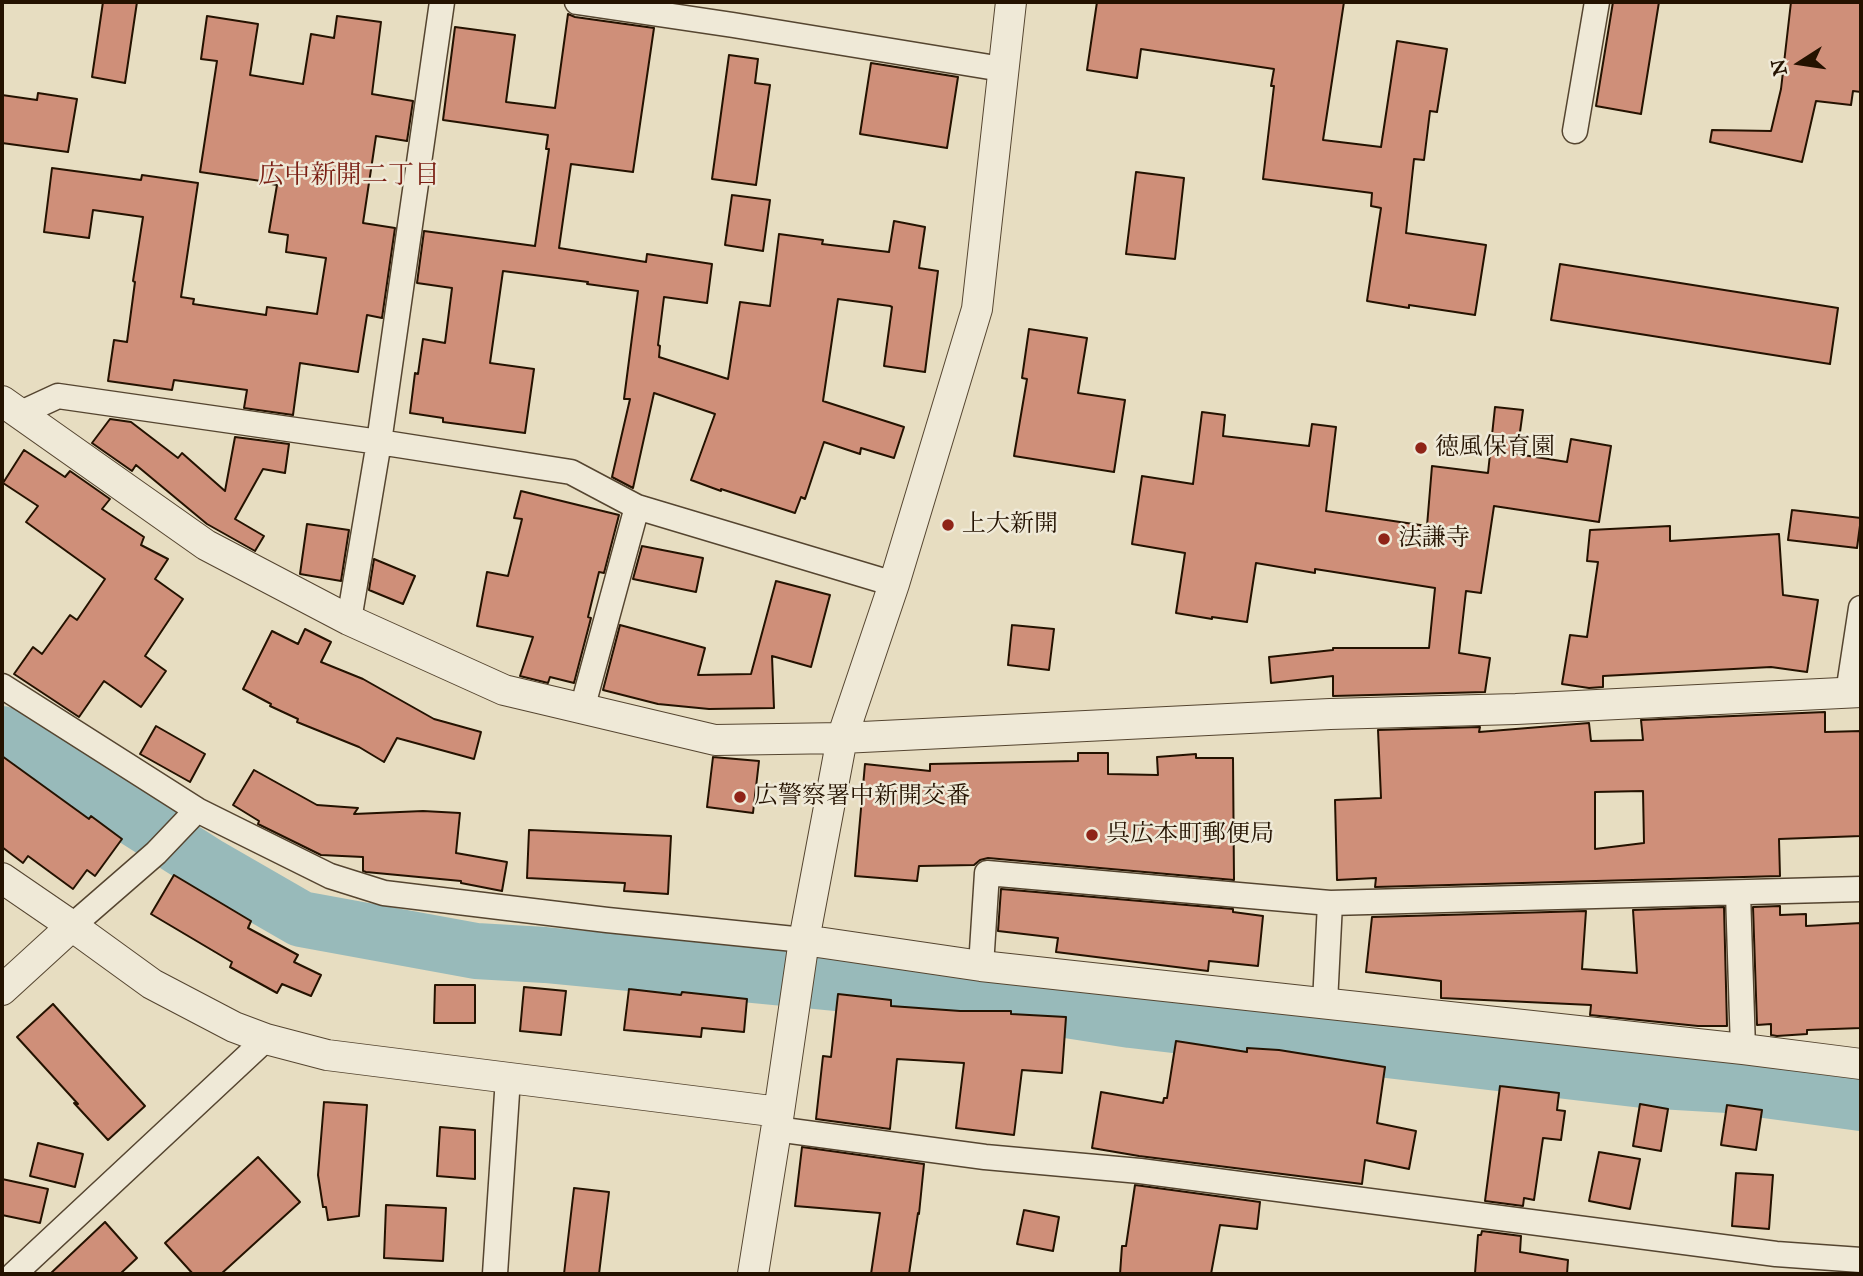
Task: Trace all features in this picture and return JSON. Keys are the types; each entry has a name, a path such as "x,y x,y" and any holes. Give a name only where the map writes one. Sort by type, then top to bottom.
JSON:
{"street":[{"path":"349,620 379,442 442,2"},
{"path":"577,2 1002,69"},
{"path":"753,1274 800,966 842,738 894,584 977,309 1011,2"},
{"path":"1575,131 1597,2"},
{"path":"10,408 58,396 571,472 637,507 894,584"},
{"path":"10,408 206,545 349,620 505,690 715,740 842,738 1330,714 1516,709 1855,693 1861,608"},
{"path":"582,709 637,507"},
{"path":"2,686 197,810 330,876 384,893 594,918 800,966 981,966 1861,1064"},
{"path":"2,990 156,853 197,810"},
{"path":"981,966 987,873 1330,903 1861,889"},
{"path":"2,878 152,984 234,1027 266,1039 327,1055 508,1078 985,1157 1140,1171 1776,1254 1861,1260"},
{"path":"1738,893 1743,1049"},
{"path":"1325,1003 1330,903"},
{"path":"14,1274 266,1039"},
{"path":"495,1274 508,1078"}],"building":[{"path":"103,2 137,2 125,83 92,77"},
{"path":"1097,2 1344,2 1323,140 1381,147 1397,41 1447,49 1437,112 1430,111 1424,160 1414,159 1406,233 1486,245 1475,315 1367,301 1381,208 1371,206 1372,193 1263,179 1274,69 1141,49 1137,78 1087,70"},
{"path":"1613,2 1659,2 1641,114 1596,106"},
{"path":"1791,2 1861,2 1861,92 1853,91 1851,105 1816,101 1802,162 1710,142 1712,130 1771,131 1781,89"},
{"path":"568,14 654,28 633,172 571,164 559,248 646,262 647,254 712,264 707,303 664,297 659,357 728,379 740,302 770,306 779,234 823,240 822,244 889,252 894,221 925,227 919,268 938,271 925,372 884,366 892,307 838,299 823,401 904,427 894,458 861,448 860,454 824,442 805,499 801,497 795,513 691,480 715,414 654,393 633,488 612,477 630,399 624,399 638,291 503,271 490,363 534,369 525,433 443,422 443,418 410,413 423,339 445,343 452,288 417,283 424,231 535,246 549,149 546,149 548,135 443,120 455,27 515,35 506,102 555,108"},
{"path":"207,16 258,24 250,75 303,84 311,34 334,38 337,16 381,22 372,94 413,101 407,141 376,136 363,223 395,228 382,318 367,315 358,372 300,363 293,415 244,408 247,390 174,380 172,390 108,381 114,340 127,342 143,217 93,210 89,238 44,232 52,168 141,180 142,175 198,183 181,297 194,299 193,304 266,315 267,307 317,314 326,258 286,252 288,235 269,232 277,185 200,172 217,61 201,59"},
{"path":"729,55 758,59 755,83 770,85 756,185 712,179"},
{"path":"871,63 958,77 947,148 860,134"},
{"path":"38,93 77,99 68,152 2,143 2,95 37,100"},
{"path":"1136,172 1184,178 1175,259 1126,254"},
{"path":"732,195 770,200 763,251 725,245"},
{"path":"1560,264 1838,308 1830,364 1551,320"},
{"path":"1029,329 1087,338 1078,393 1125,400 1114,472 1014,456 1027,379 1022,378"},
{"path":"1495,407 1523,410 1517,454 1567,462 1571,439 1611,446 1599,522 1494,506 1481,593 1466,591 1459,653 1490,658 1485,692 1333,696 1333,676 1271,683 1269,657 1333,648 1429,648 1435,588 1315,569 1315,573 1256,563 1247,622 1212,619 1176,613 1185,553 1132,544 1142,476 1193,484 1202,412 1225,415 1223,436 1309,446 1312,424 1336,427 1326,511 1427,526 1432,466 1488,473"},
{"path":"110,419 131,422 178,458 182,453 225,491 235,437 289,444 285,473 263,469 235,519 264,536 255,551 207,524 136,465 132,471 92,443"},
{"path":"24,450 65,477 70,471 110,499 102,509 144,537 141,545 168,559 155,579 183,599 145,656 166,671 141,707 104,681 79,717 14,674 33,647 42,654 70,615 77,620 105,579 26,522 38,506 3,483"},
{"path":"521,491 619,515 604,573 599,572 588,617 591,618 574,683 550,677 548,683 520,676 533,637 477,626 487,572 508,576 522,519 514,518"},
{"path":"1792,510 1861,518 1857,548 1788,540"},
{"path":"307,524 349,530 341,581 300,574"},
{"path":"1670,526 1670,541 1779,534 1783,595 1818,600 1807,672 1771,667 1603,676 1603,687 1562,684 1570,635 1587,637 1598,562 1587,561 1590,530"},
{"path":"642,546 703,558 696,592 633,579"},
{"path":"374,559 415,576 403,604 369,590"},
{"path":"776,581 830,595 811,667 772,656 774,708 709,709 658,704 603,690 620,625 705,648 698,675 751,674"},
{"path":"1012,625 1054,629 1049,670 1008,665"},
{"path":"305,629 331,642 321,662 363,679 434,719 481,732 474,759 397,738 384,762 359,747 297,722 298,719 243,689 272,631 298,644"},
{"path":"1825,712 1825,732 1861,731 1861,836 1779,839 1780,876 1375,887 1376,878 1337,880 1335,800 1381,798 1378,730 1480,727 1479,732 1589,723 1591,741 1643,740 1641,720","holes":["1643,791 1644,843 1595,849 1595,792"]},
{"path":"156,726 205,754 190,782 140,754"},
{"path":"1078,753 1108,753 1108,774 1158,775 1157,757 1196,754 1196,758 1233,758 1234,880 988,858 974,865 919,866 917,881 855,876 865,764 930,771 930,764 1078,761"},
{"path":"2,756 89,819 91,816 122,839 95,876 87,870 73,889 28,856 23,863 2,847"},
{"path":"713,757 759,761 753,813 707,807"},
{"path":"254,770 317,805 358,808 354,814 423,811 460,813 456,853 507,862 502,891 461,881 366,872 363,871 363,857 321,855 258,824 259,821 233,805"},
{"path":"529,830 671,836 668,894 624,891 625,883 527,878"},
{"path":"174,875 251,921 248,928 298,955 294,962 321,975 311,996 282,984 277,993 230,967 232,962 151,914"},
{"path":"1001,889 1233,909 1233,912 1263,916 1258,966 1209,961 1208,971 1056,952 1058,938 998,931"},
{"path":"1780,906 1780,915 1806,914 1806,926 1861,923 1861,1028 1807,1030 1807,1034 1777,1036 1771,1035 1771,1024 1757,1025 1753,907"},
{"path":"1724,907 1727,1026 1698,1026 1590,1015 1591,1005 1441,998 1441,981 1366,972 1372,917 1586,911 1582,969 1637,973 1633,910"},
{"path":"435,985 475,985 475,1023 434,1023"},
{"path":"524,987 566,991 561,1035 520,1031"},
{"path":"629,989 747,999 744,1032 702,1028 701,1037 624,1030"},
{"path":"838,994 891,1000 891,1006 960,1011 1011,1011 1011,1014 1066,1017 1062,1073 1022,1070 1014,1135 956,1128 964,1063 897,1059 890,1129 816,1119 823,1056 831,1057"},
{"path":"53,1004 145,1106 108,1140 17,1037"},
{"path":"1176,1041 1247,1052 1247,1048 1279,1050 1385,1067 1377,1123 1416,1131 1409,1169 1365,1160 1362,1184 1092,1148 1101,1092 1163,1103 1164,1098 1167,1098"},
{"path":"1500,1086 1559,1093 1557,1110 1565,1111 1561,1140 1543,1138 1534,1200 1524,1198 1523,1206 1485,1201"},
{"path":"324,1102 367,1105 359,1216 328,1220 326,1207 323,1207 318,1175"},
{"path":"1640,1104 1668,1109 1661,1151 1633,1146"},
{"path":"1727,1105 1762,1110 1756,1150 1721,1145"},
{"path":"440,1127 475,1130 475,1179 437,1176"},
{"path":"38,1143 83,1154 75,1187 30,1176"},
{"path":"802,1147 924,1164 909,1274 871,1274 880,1213 795,1206"},
{"path":"1599,1152 1640,1159 1630,1209 1589,1201"},
{"path":"258,1157 300,1202 221,1274 193,1274 165,1243"},
{"path":"1736,1173 1773,1175 1769,1229 1732,1226"},
{"path":"2,1179 48,1189 40,1223 2,1215"},
{"path":"1135,1185 1260,1202 1257,1229 1220,1225 1211,1274 1120,1274 1122,1246 1126,1246"},
{"path":"574,1188 609,1192 599,1274 564,1274"},
{"path":"386,1205 446,1208 443,1261 384,1258"},
{"path":"1024,1210 1059,1217 1053,1251 1017,1244"},
{"path":"105,1222 137,1258 120,1274 50,1274"},
{"path":"1482,1231 1521,1236 1520,1252 1568,1260 1567,1274 1475,1273 1478,1235 1481,1235"}],"waterway":[{"path":"2,734 209,866 301,919 476,951 545,955 990,998 1131,1020 1643,1080 1728,1085 1861,1103"}],"place":[{"name":"徳風保育園","path":"1421,448"},
{"name":"上大新開","path":"948,525"},
{"name":"法謙寺","path":"1384,539"},
{"name":"広警察署中新開交番","path":"740,797"},
{"name":"呉広本町郵便局","path":"1092,835"}],"district":[{"name":"広中新開二丁目","path":"349,177"}]}
